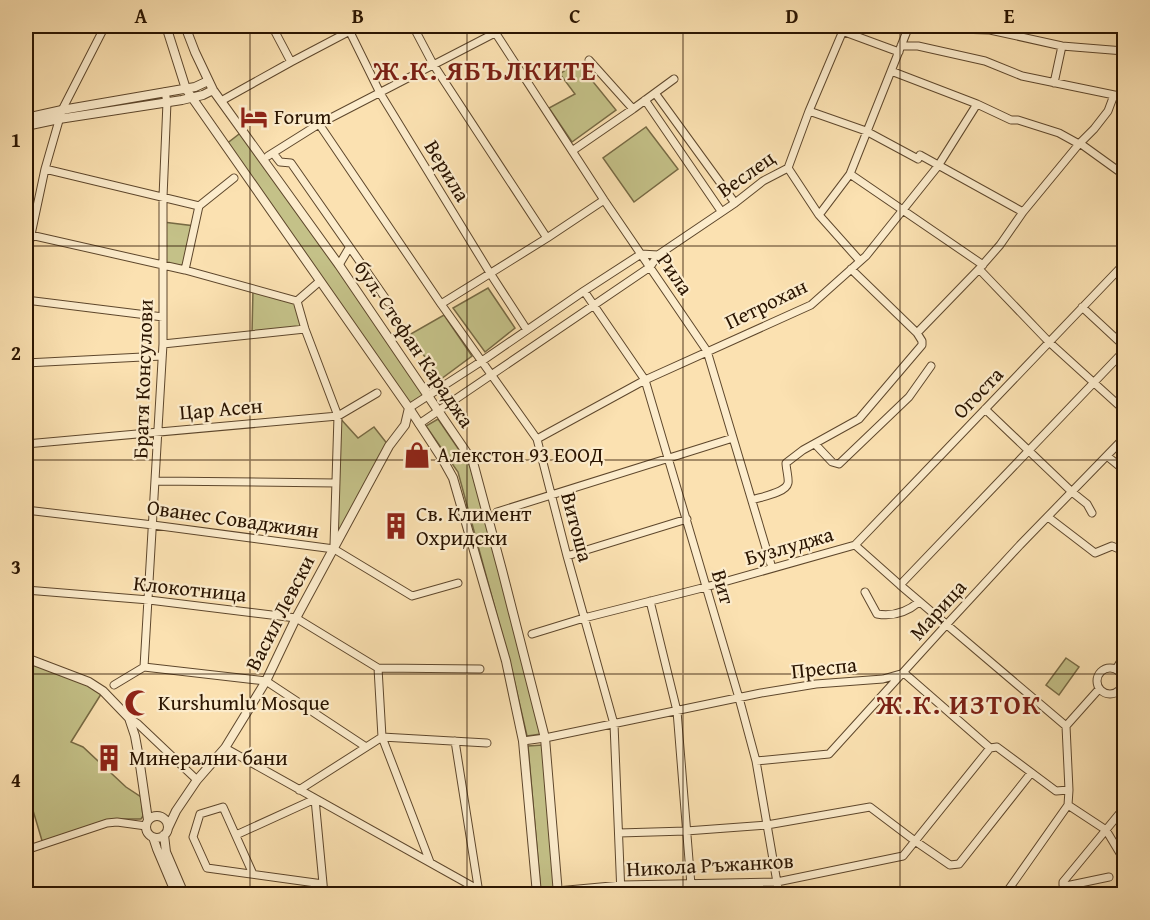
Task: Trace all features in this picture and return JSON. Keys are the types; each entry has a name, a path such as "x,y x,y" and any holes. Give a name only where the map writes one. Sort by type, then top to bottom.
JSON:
{"street":[{"path":"26,258 28,235 62,110 105,26"},
{"name":"бул. Стефан Караджа","path":"166,26 186,89 409,408 453,478 506,661 523,741 537,894"},
{"name":"бул. Стефан Караджа","path":"185,26 213,90 339,265 473,462 545,738 558,893"},
{"path":"272,26 291,62"},
{"path":"413,26 433,64 547,238"},
{"name":"Рила","path":"491,26 604,200 707,351 772,568"},
{"path":"819,215 850,174 909,26"},
{"path":"221,101 348,28"},
{"name":"Верила","path":"348,28 380,93 527,330"},
{"path":"844,28 900,49 918,46 985,61 1022,76 1125,97"},
{"name":"Веслец","path":"419,424 650,267 658,255 735,203 763,181 788,168 844,28"},
{"path":"923,28 985,28 1062,46 1125,51"},
{"path":"388,302 291,163 280,162 270,155 319,124 495,33"},
{"path":"1054,83 1062,46"},
{"path":"589,60 633,109"},
{"path":"891,71 977,104 1011,120 1018,120 1059,133 1080,144 1125,176"},
{"path":"572,151 674,79"},
{"path":"26,118 186,89 208,81"},
{"path":"26,126 167,102 203,95 213,90"},
{"name":"Братя Консулови","path":"144,667 163,344 163,197 167,102 165,92"},
{"path":"655,93 735,203"},
{"path":"917,333 1000,245 1023,212 1108,111 1114,95"},
{"path":"645,100 721,212"},
{"name":"Петрохан","path":"537,439 645,380 811,305 866,255 938,166 977,104"},
{"path":"809,111 866,131 918,159 920,155 1023,212"},
{"name":"Витоша","path":"319,124 441,304 537,439 614,724 621,894"},
{"path":"788,168 819,215 860,261"},
{"path":"45,169 199,206"},
{"path":"850,174 981,267 1049,342 1125,410"},
{"path":"185,270 199,206 234,178"},
{"path":"441,304 604,200"},
{"path":"28,235 185,270 297,301 320,281"},
{"path":"339,265 349,248"},
{"path":"419,424 405,425 409,408 641,254 658,255"},
{"name":"Огоста","path":"855,545 1125,264"},
{"path":"752,500 784,489 788,483 786,463 859,419 922,345 917,333 851,269"},
{"name":"Вит","path":"584,291 645,380 756,761 779,894"},
{"path":"26,300 163,317"},
{"name":"Васил Левски","path":"297,301 305,329 338,416 334,549"},
{"path":"1082,307 1125,346"},
{"path":"163,344 305,329"},
{"path":"900,585 1125,351"},
{"path":"26,363 162,356"},
{"path":"815,444 832,462 839,464 909,397 931,366"},
{"name":"Цар Асен","path":"26,444 338,416 377,393"},
{"path":"985,409 1087,504 1092,513"},
{"name":"Васил Левски","path":"166,831 176,811 197,780 225,748 266,681 296,618 389,446 405,425"},
{"path":"497,512 733,438"},
{"name":"Марица","path":"756,761 829,754 947,624 1125,438"},
{"path":"1107,456 1125,470"},
{"path":"156,481 336,483"},
{"name":"Ованес Соваджиян","path":"26,510 334,549 412,596 458,583"},
{"path":"1048,517 1095,553 1112,546 1120,550 1125,549"},
{"path":"567,556 687,519"},
{"name":"Бузлуджа","path":"532,634 855,545 1066,726"},
{"path":"26,588 26,615"},
{"name":"Клокотница","path":"26,588 296,618 378,668"},
{"path":"865,592 878,614 898,614 920,602"},
{"path":"650,601 677,711 690,894"},
{"path":"1116,669 1125,656"},
{"path":"26,658 89,682 103,691 197,780"},
{"path":"114,685 144,667 266,681 366,747"},
{"path":"430,862 382,738 378,668 480,669"},
{"path":"1116,669 1122,676 1124,687 1115,693 1103,693 1096,682 1098,675 1102,670 1116,669"},
{"path":"904,673 990,748 997,747 1056,791 1069,790"},
{"name":"Преспа","path":"523,741 761,693 816,684 883,678 904,673"},
{"path":"1004,894 1068,805 1066,726 1099,688"},
{"path":"129,718 135,736 149,834 153,837 176,894"},
{"path":"299,790 382,738 487,743"},
{"path":"455,741 479,892"},
{"path":"225,748 430,862 479,892"},
{"name":"Никола Ръжанков","path":"558,893 622,885 777,882 903,856 990,748"},
{"path":"620,833 767,825 870,807 950,866 958,864 1032,773"},
{"path":"145,794 159,816 166,821 166,852 184,894"},
{"path":"236,835 315,799"},
{"path":"315,799 324,894"},
{"path":"1068,805 1106,830 1125,860"},
{"path":"253,874 223,807 200,814 193,837 207,868 322,884"},
{"path":"1109,877 1063,885 1063,882 1125,808"},
{"path":"26,850 94,826 117,822 147,823 159,816 176,811"},
{"path":"153,837 159,837 166,831"}],"shaded area":[{"path":"577,62 616,110 572,142 549,108 575,94 560,74"},
{"path":"646,127 678,169 634,202 603,158"},
{"path":"243,131 427,397 409,408 225,145"},
{"path":"163,222 195,226 185,270 163,265"},
{"path":"488,288 515,328 485,352 453,308"},
{"path":"253,289 297,301 305,329 252,334"},
{"path":"444,315 472,356 441,379 409,335"},
{"path":"338,416 358,438 374,427 389,446 334,549"},
{"path":"438,419 470,466 501,575 541,734 527,736 512,671 458,472 426,426"},
{"path":"26,658 103,691 71,742 83,747 126,787 141,797 143,816 141,819 118,819 43,844 26,787"},
{"path":"1066,658 1079,667 1059,695 1046,685"},
{"path":"543,745 555,894 541,894 528,746"}],"place":[{"name":"Forum","path":"254,117"},
{"name":"Алекстон 93 ЕООД","path":"417,455"},
{"name":"Св. Климент Охридски","path":"396,526"},
{"name":"Kurshumlu Mosque","path":"138,703"},
{"name":"Минерални бани","path":"109,758"}],"district":[{"name":"Ж.К. ЯБЪЛКИТЕ","path":"485,71"},
{"name":"Ж.К. ИЗТОК","path":"959,705"}]}
